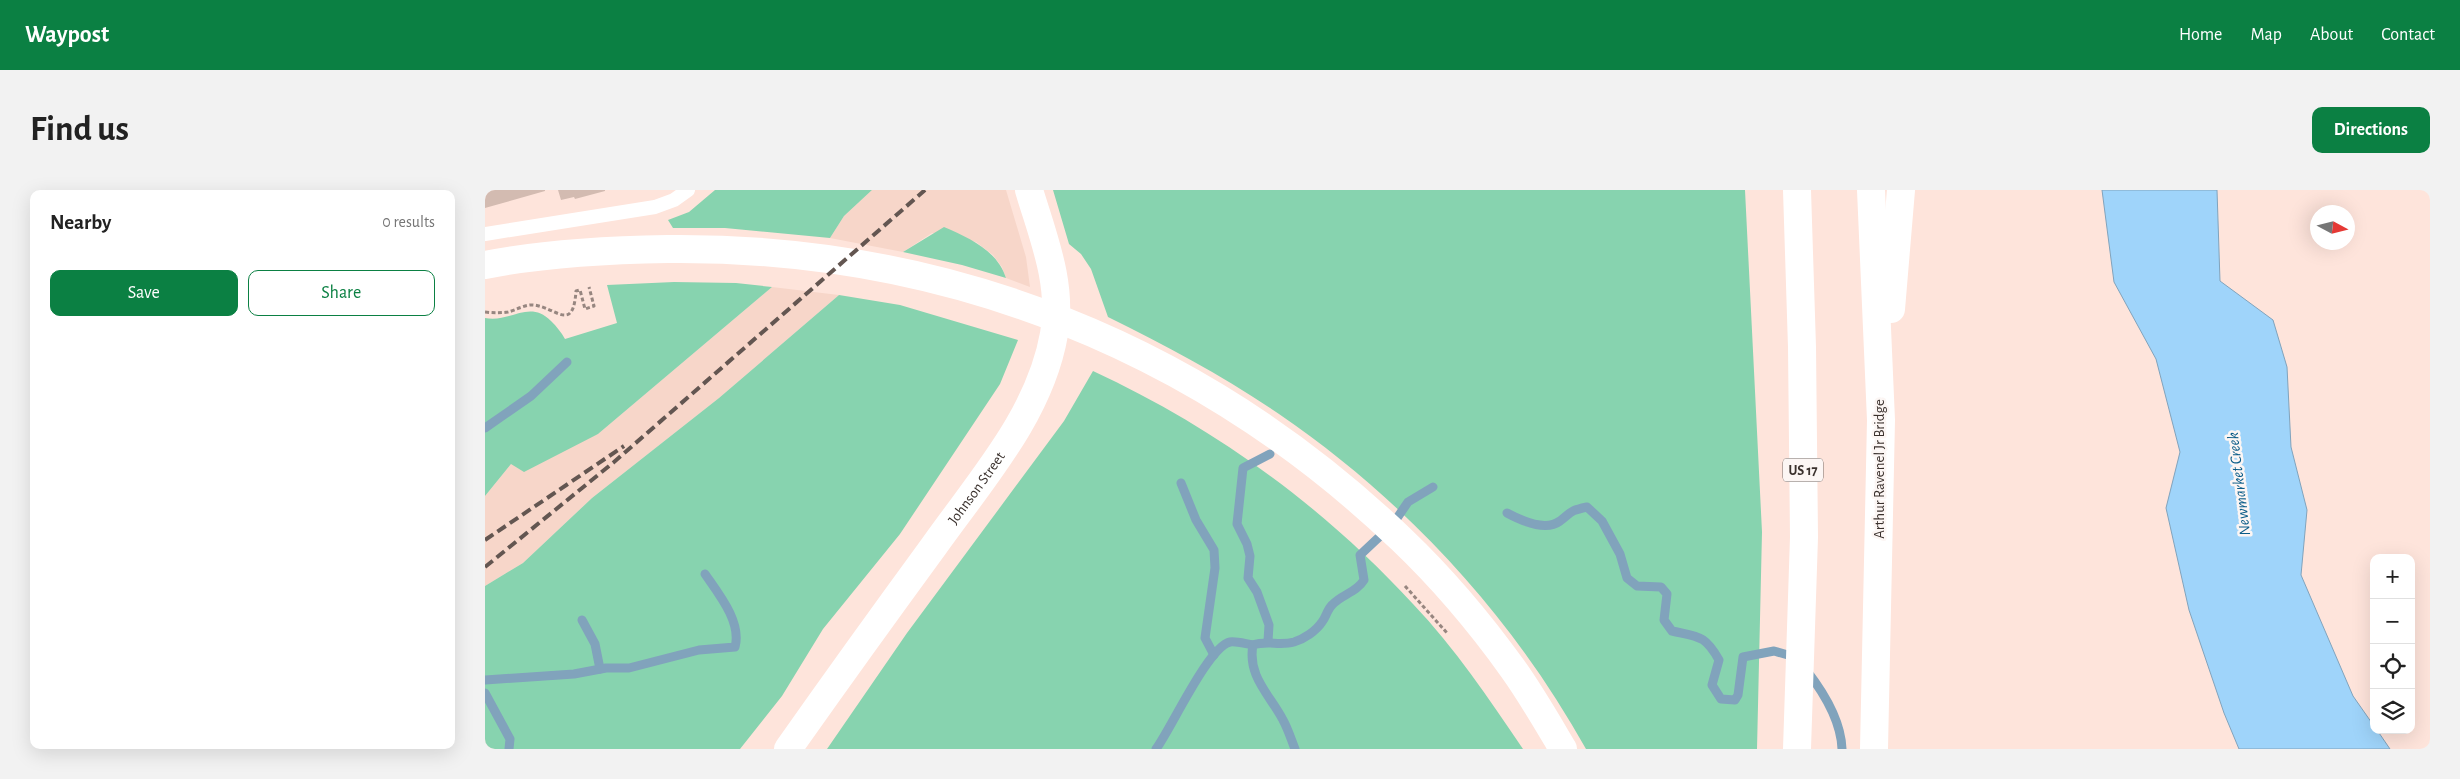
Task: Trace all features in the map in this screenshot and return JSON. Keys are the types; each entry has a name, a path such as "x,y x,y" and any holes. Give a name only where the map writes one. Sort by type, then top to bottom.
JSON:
{"main road":[{"name":"Johnson Street","path":"788,749 987,471 1032,403 1044,376 1055,332 1056,281 1029,190"},
{"name":"US 17","path":"1797,190 1802,347 1804,536 1797,749"},
{"name":"Arthur Ravenel Jr Bridge","path":"1871,190 1881,420 1874,749"},
{"path":"1881,420 1901,190"},
{"path":"485,265 534,256 619,250 717,248 803,254 868,264 956,284 1030,307 1091,331 1160,365 1226,402 1290,445 1341,485 1403,541 1461,604 1514,670 1563,749"}],"lane":[{"path":"485,234 655,207 674,200 687,190"}],"path":[{"path":"485,312 509,312 533,304 560,316 569,314 573,310 576,291 580,290 585,309 594,306 589,287"}],"shaded area":[{"path":"872,190 1006,190 1026,257 1030,287 1006,278 1002,267 993,255 976,242 932,233 903,252 830,238 844,216"},
{"path":"772,287 839,295 719,398 592,498 523,563 485,586 485,496 511,464 598,434"}],"green space":[{"path":"715,190 872,190 844,216 830,238 725,228 673,228 668,220 689,212"},
{"path":"1053,190 1745,190 1762,532 1757,749 1586,749 1557,700 1525,653 1490,607 1412,523 1370,484 1325,448 1259,400 1195,362 1108,317 1091,269 1081,254 1069,244"},
{"path":"944,227 989,252 1002,268 1006,278 962,265 903,252"},
{"path":"674,282 736,283 772,287 598,434 524,472 511,464 485,496 485,318 494,319 519,313 535,312 551,321 565,339 617,323 607,285"},
{"path":"839,295 900,305 1018,340 1000,384 900,534 823,629 782,696 740,749 485,749 485,586 523,563 592,498 719,398"},
{"path":"1093,371 1138,393 1224,443 1304,502 1342,534 1413,604 1443,638 1471,674 1523,749 827,749 907,633 1064,421"}],"water":[{"name":"Newmarket Creek","path":"2102,190 2217,190 2220,281 2273,320 2287,367 2291,447 2307,510 2301,575 2353,696 2370,720 2370,734 2380,734 2390,749 2239,749 2224,713 2189,610 2166,508 2180,452 2156,359 2114,282"}],"building":[{"path":"485,190 545,190 545,191 485,208"},
{"path":"558,190 605,191 575,199 574,197 561,200"}],"waterway":[{"path":"485,428 531,396 567,362"},
{"path":"1268,641 1269,625 1257,592 1248,578 1250,556 1247,544 1237,524 1243,468 1270,454"},
{"path":"1181,483 1196,520 1214,550 1215,568 1205,638 1214,655"},
{"path":"1295,749 1283,720 1256,676 1252,656 1253,645 1294,642 1306,637 1313,631 1322,622 1332,605 1357,588 1364,580 1360,555 1393,524 1408,502 1433,487"},
{"path":"1507,513 1533,524 1547,525 1554,524 1570,513 1587,507 1602,521 1620,554 1627,578 1637,586 1661,587 1667,594 1664,620 1672,631 1695,636 1710,646 1719,660 1712,685 1721,699 1735,700 1738,695 1743,657 1774,651 1795,657"},
{"path":"485,680 574,674 606,668 629,668 699,650 735,647 736,637 732,618 705,574"},
{"path":"582,620 595,644 600,669"},
{"path":"1156,749 1190,690 1211,658 1221,647 1230,642 1253,645"},
{"path":"1807,671 1831,707 1839,728 1842,749"},
{"path":"485,693 510,739 509,749"}],"railway":[{"path":"485,567 614,462 925,190"},
{"path":"485,540 624,446"}]}
